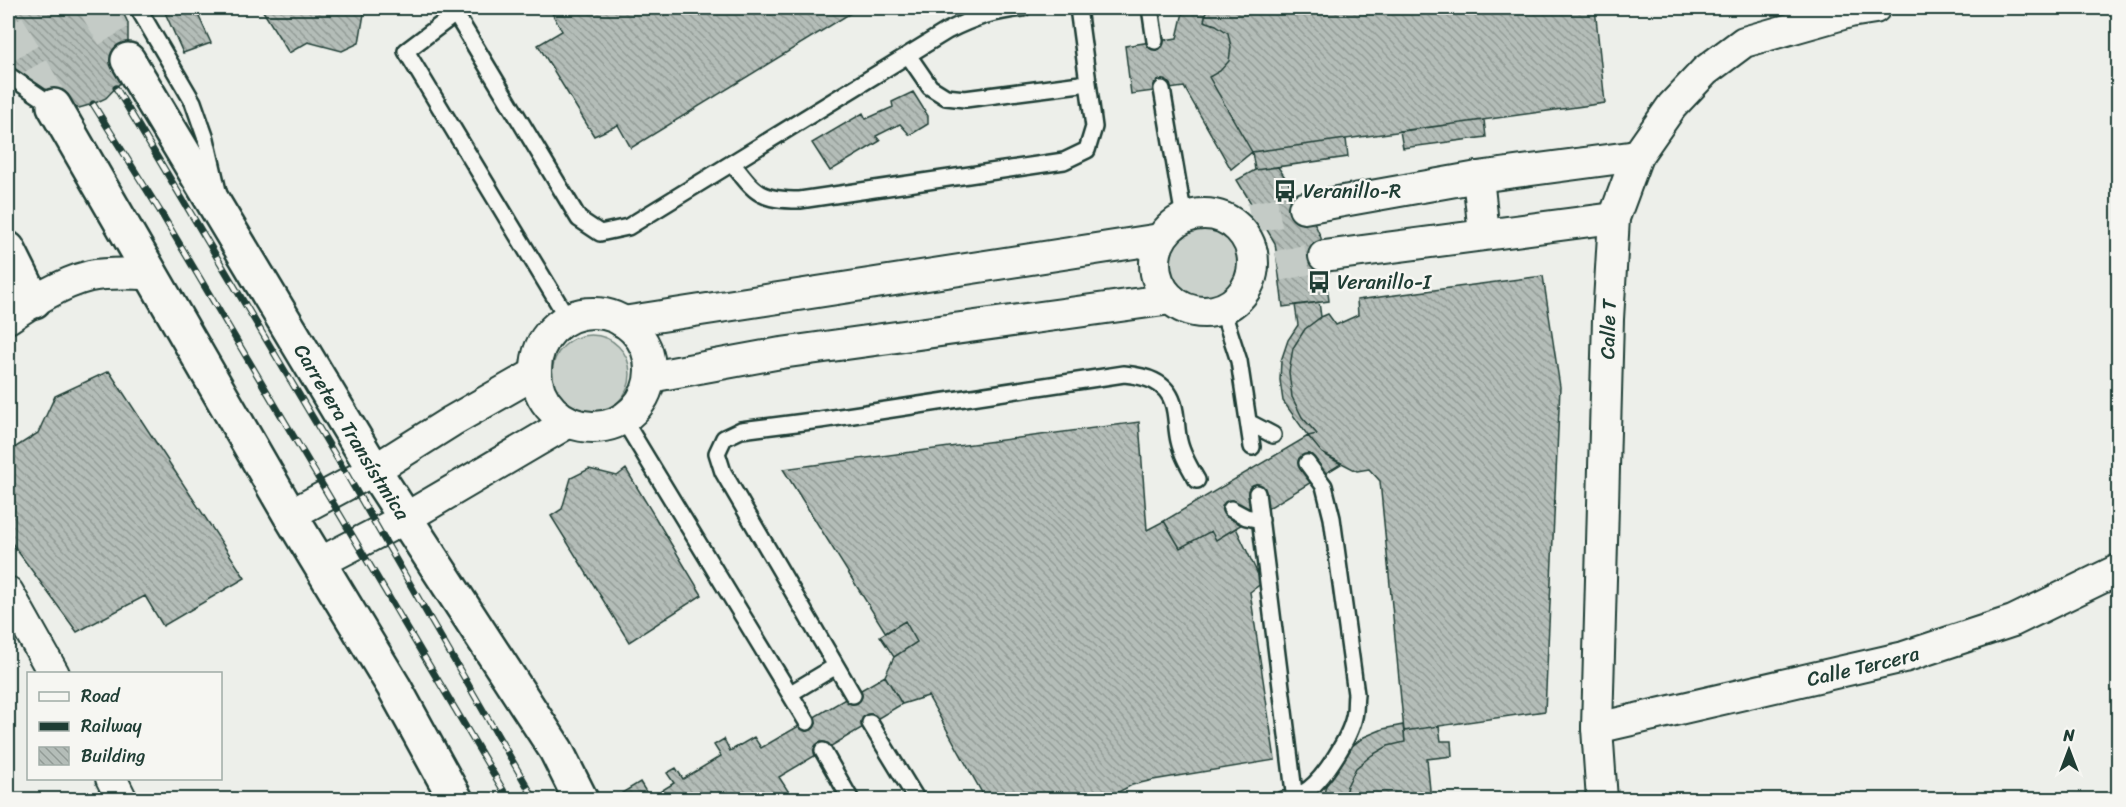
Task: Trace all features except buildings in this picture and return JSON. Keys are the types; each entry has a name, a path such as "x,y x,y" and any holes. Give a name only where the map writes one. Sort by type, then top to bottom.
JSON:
{"main road":[{"name":"Carretera Transístmica","path":"128,60 374,470 555,750 581,800"},
{"path":"54,105 290,515 394,687 456,800"},
{"path":"8,249 21,309"}],"street":[{"name":"Calle T","path":"1602,800 1597,728 1608,319 1614,218 1637,156 1672,106 1705,70 1744,42 1850,12 1875,8"},
{"path":"1304,208 1478,177 1637,156"},
{"path":"1478,177 1484,234"},
{"path":"1233,300 1252,278 1254,262 1251,246 1243,232 1241,219 1200,213 1170,226 1160,239 1155,255 1155,271 1160,286 1171,299 1186,309 1204,312 1233,300 1261,273 1278,266"},
{"path":"1324,256 1614,218"},
{"path":"623,322 1160,239"},
{"path":"21,309 88,276 111,273 150,274"},
{"path":"650,377 781,353 1171,299"},
{"path":"586,314 606,315 623,322 636,332 645,346 650,361 650,377 641,401 623,419 606,426 587,427 569,422 556,414 545,402 538,388 537,356 543,341 554,328 568,319 586,314"},
{"path":"290,515 374,470 452,421 536,373"},
{"path":"319,563 404,519 569,422"},
{"name":"Calle Tercera","path":"1597,728 1904,657 2013,621 2118,570"},
{"path":"8,592 18,631 52,672"},
{"path":"112,780 122,800"}],"lane":[{"path":"138,8 193,102 206,139 225,220"},
{"path":"568,319 406,51 457,9 579,219 600,233 628,227 908,55 973,18 1003,10 1023,8"},
{"path":"732,163 752,189 774,200 800,200 1064,161 1087,150 1094,127 1078,8"},
{"path":"1150,8 1155,41"},
{"path":"908,55 930,87 946,97 965,99 1088,83"},
{"path":"8,75 54,105"},
{"path":"1161,89 1184,218"},
{"path":"1233,300 1239,361 1252,447"},
{"path":"853,695 723,472 717,453 724,438 741,430 1124,374 1146,376 1164,387 1173,402 1179,442 1186,461 1197,480"},
{"path":"623,419 807,722"},
{"path":"1250,423 1273,435"},
{"path":"1257,493 1291,799 1310,789 1325,771 1348,735 1354,716 1356,693 1332,518 1324,486 1306,463"},
{"path":"1231,509 1246,517 1261,520"},
{"path":"791,693 836,666"},
{"path":"870,723 917,800"},
{"path":"823,751 851,800"}],"shaded area":[{"path":"1197,225 1211,225 1225,231 1236,242 1242,256 1239,278 1231,290 1211,301 1197,301 1183,295 1172,284 1166,270 1166,256 1172,242 1183,231"},
{"path":"591,335 606,338 618,347 627,359 630,374 627,389 618,401 606,410 591,413 576,410 564,401 555,389 552,374 555,359 564,347 576,338"}],"tunnel":[{"path":"96,8 128,60"},
{"path":"8,25 54,106"},
{"path":"1250,218 1304,208"},
{"path":"1278,266 1324,256"}],"railway":[{"path":"116,88 347,475 535,800"},
{"path":"93,104 160,211 509,800"}],"place":[{"name":"Veranillo-R","path":"1285,191"},
{"name":"Veranillo-I","path":"1319,282"}]}
